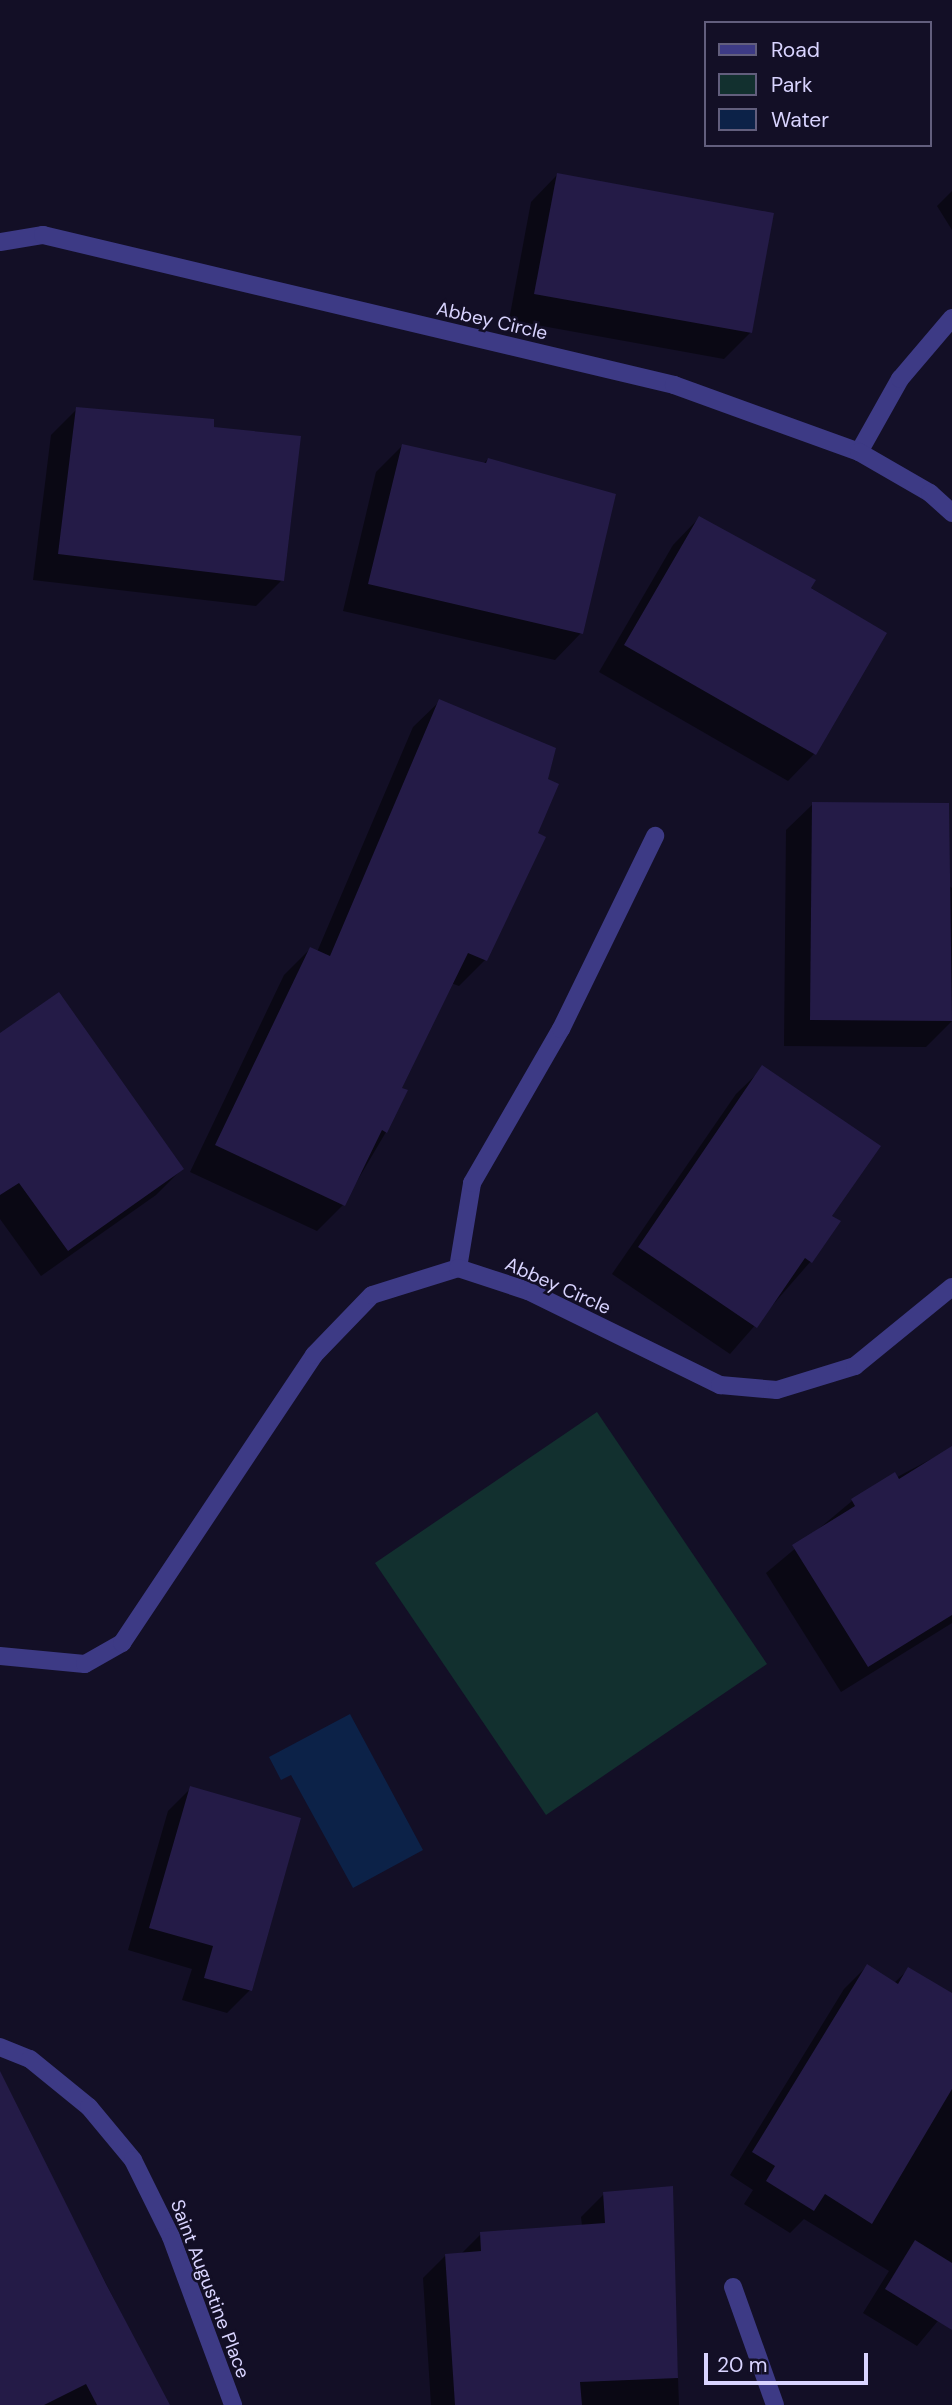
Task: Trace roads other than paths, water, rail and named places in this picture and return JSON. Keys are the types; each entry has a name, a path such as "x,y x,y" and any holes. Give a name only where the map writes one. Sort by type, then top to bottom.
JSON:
{"street":[{"name":"Abbey Circle","path":"0,242 43,235 674,385 859,452 930,493 952,513"},
{"path":"859,452 900,380 952,318"},
{"path":"0,1656 85,1664 122,1643 314,1354 372,1294 458,1268 472,1183 561,1029 655,836"},
{"name":"Abbey Circle","path":"458,1268 528,1291 720,1385 777,1390 855,1366 952,1287"},
{"name":"Saint Augustine Place","path":"0,2048 30,2059 89,2107 133,2160 171,2236 233,2405"},
{"path":"733,2287 775,2405"}],"water":[{"path":"350,1714 423,1850 353,1888 291,1775 281,1780 269,1757"}]}
